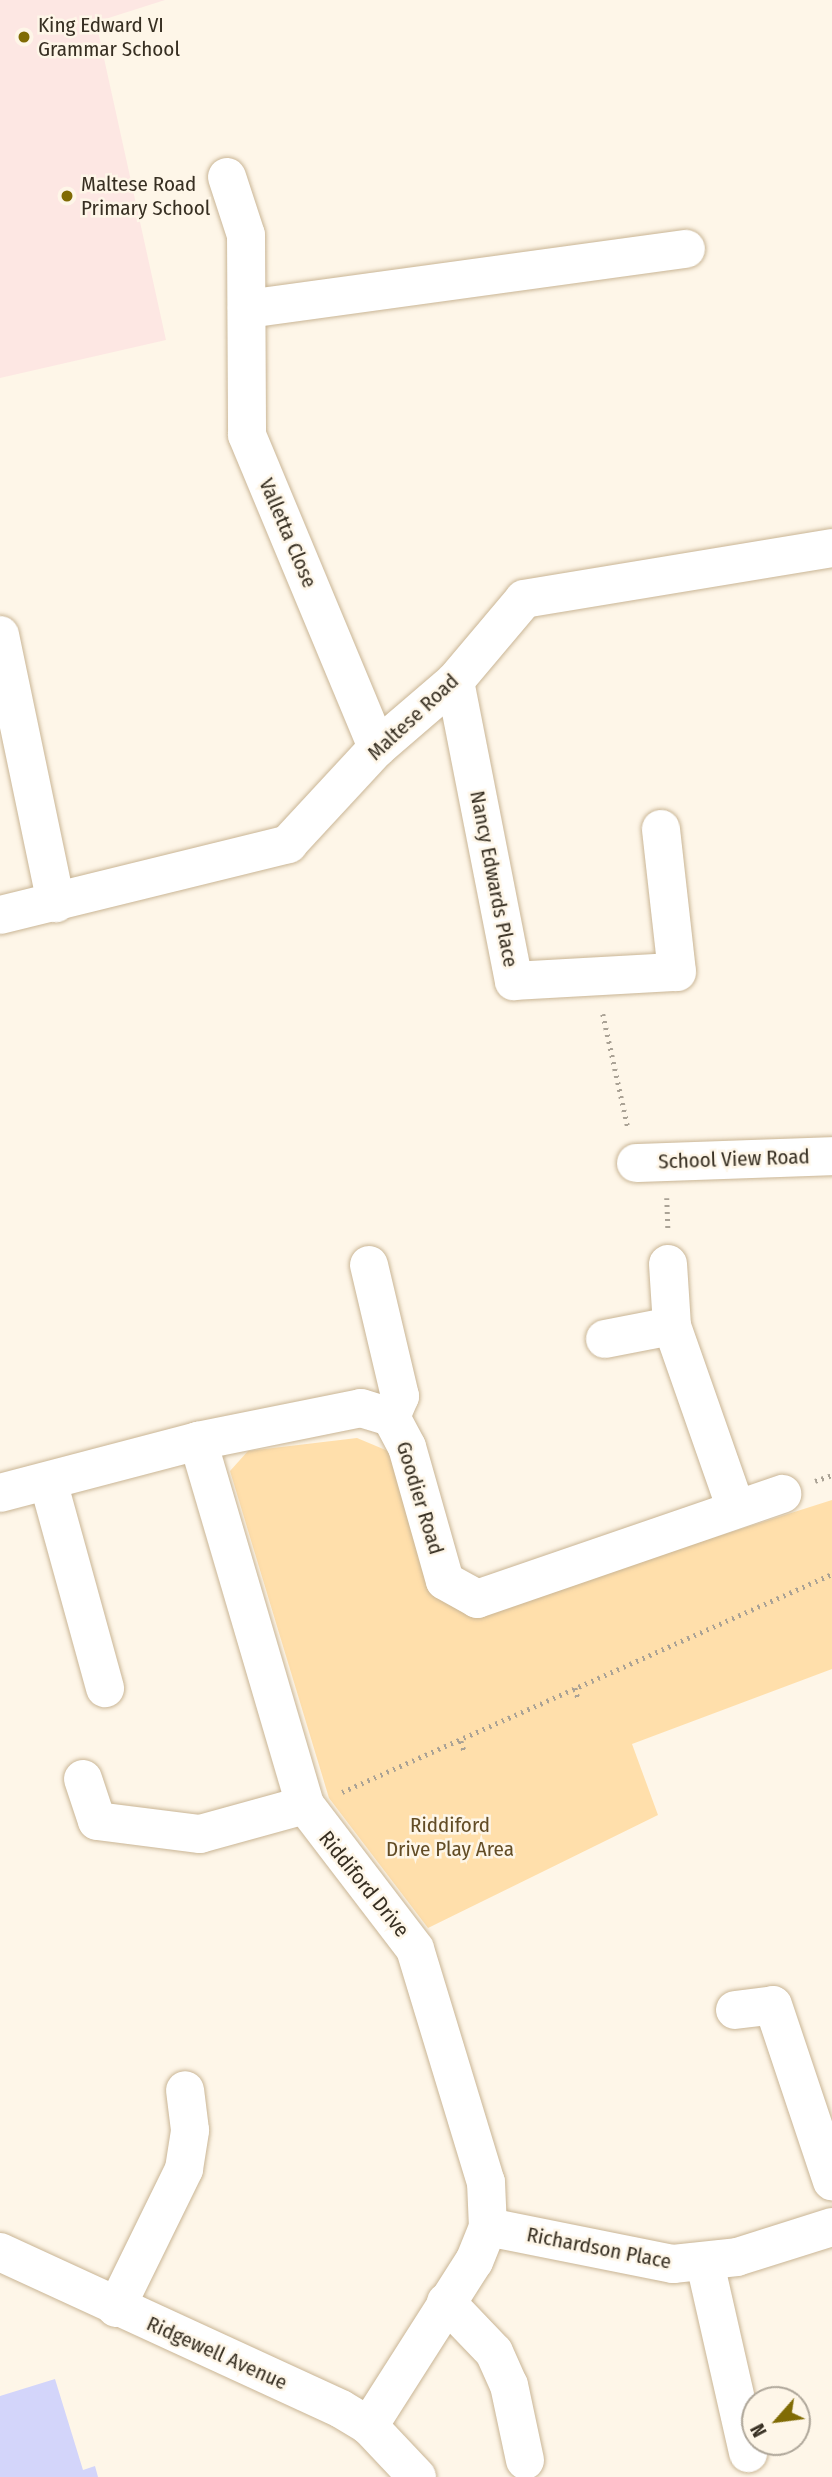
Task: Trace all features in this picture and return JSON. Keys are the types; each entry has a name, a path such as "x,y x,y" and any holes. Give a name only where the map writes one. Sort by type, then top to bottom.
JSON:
{"street":[{"name":"Valletta Close","path":"227,177 246,235 247,435 377,748"},
{"path":"247,309 686,249"},
{"name":"Maltese Road","path":"0,915 288,844 377,748 455,681 524,599 832,548"},
{"path":"0,635 56,903"},
{"name":"Nancy Edwards Place","path":"455,681 514,981 595,979 677,972 661,829"},
{"name":"School View Road","path":"651,1163 832,1156"},
{"path":"668,1264 672,1325 736,1509"},
{"path":"369,1265 400,1396 391,1418"},
{"path":"605,1339 672,1325"},
{"name":"Goodier Road","path":"0,1493 198,1441 361,1408 391,1418 407,1447 445,1581 477,1599 782,1494"},
{"name":"Riddiford Drive","path":"198,1441 305,1805 415,1949 464,2093 486,2182 488,2227"},
{"path":"48,1481 105,1688"},
{"path":"83,1779 97,1821 200,1834 305,1805"},
{"path":"734,2010 773,2005 832,2181"},
{"path":"116,2308 184,2169 190,2130 185,2090"},
{"path":"369,2426 446,2302 488,2227"},
{"name":"Richardson Place","path":"488,2227 673,2264 705,2263 832,2227"},
{"name":"Ridgewell Avenue","path":"0,2252 369,2426 417,2477"},
{"path":"705,2263 741,2422"},
{"path":"446,2302 494,2352 509,2385 525,2460"}],"path":[{"path":"595,979 651,1163 668,1264"},
{"path":"305,1805 461,1741 832,1574"},
{"path":"575,1688 578,1698"},
{"path":"461,1741 465,1753"}],"shaded area":[{"name":"Maltese Road Primary School","path":"0,0 165,0 96,22 166,340 0,378"}],"green space":[{"name":"Riddiford Drive Play Area","path":"357,1438 388,1451 477,1613 832,1500 832,1669 632,1744 658,1815 428,1928 329,1798 230,1471 248,1451"}],"building":[{"path":"55,2379 83,2470 95,2466 98,2477 0,2477 0,2396"}],"place":[{"name":"King Edward VI Grammar School","path":"24,37"},
{"name":"Maltese Road Primary School","path":"67,196"}]}
